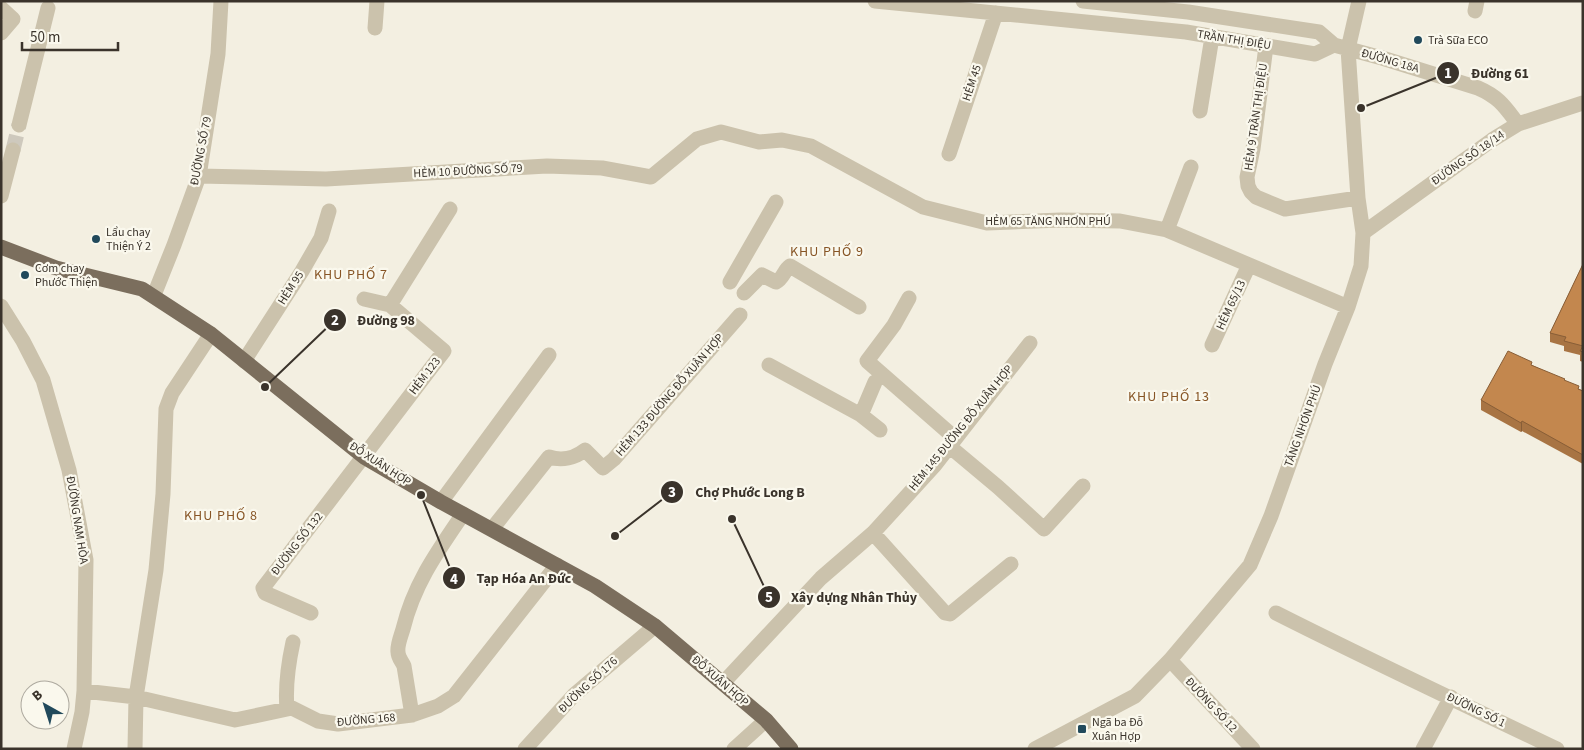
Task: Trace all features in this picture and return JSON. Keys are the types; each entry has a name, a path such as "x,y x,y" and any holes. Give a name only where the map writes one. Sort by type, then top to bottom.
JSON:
{"main road":[{"name":"ĐỖ XUÂN HỢP","path":"1,247 56,268 142,289 154,295 211,334 364,456 441,502 595,586 655,626 766,720 790,749"}],"street":[{"name":"ĐƯỜNG SỐ 79","path":"154,295 199,176 218,54 221,1"},
{"path":"375,28 377,1"},
{"name":"TRẦN THỊ ĐIỆU","path":"875,1 1186,32 1316,54 1341,47"},
{"name":"TRẦN THỊ ĐIỆU","path":"1084,1 1189,6 1319,32 1341,47"},
{"name":"TĂNG NHƠN PHÚ","path":"1035,749 1136,696 1170,660 1250,565 1348,307 1360,266 1363,233 1341,47 1359,1"},
{"path":"1186,32 1189,6"},
{"path":"1,8 13,20 1,33"},
{"path":"19,125 48,8"},
{"name":"HẺM 45","path":"949,154 996,13"},
{"path":"1200,111 1212,37"},
{"name":"HẺM 9 TRẦN THỊ ĐIỆU","path":"1266,46 1253,149 1247,177 1250,189 1256,197 1285,209 1358,198"},
{"name":"ĐƯỜNG 18A","path":"1341,47 1478,88 1492,94 1503,103 1518,124"},
{"name":"ĐƯỜNG SỐ 18/14","path":"1363,233 1492,140 1518,124 1583,103"},
{"name":"HẺM 10 ĐƯỜNG SỐ 79","path":"199,176 326,179 547,166 602,168 651,177 697,139 721,132"},
{"name":"HẺM 65 TĂNG NHƠN PHÚ","path":"721,132 759,142 782,140 810,146 923,207 987,223 1061,220 1120,221 1167,230 1348,307"},
{"path":"1,196 12,150"},
{"path":"1167,230 1191,167"},
{"path":"730,282 776,202"},
{"path":"390,306 450,209"},
{"name":"HẺM 95","path":"244,362 321,238 329,211"},
{"path":"744,294 762,274 776,282 779,281 790,266 859,307"},
{"name":"HẺM 65/13","path":"1212,345 1249,266"},
{"path":"909,298 894,325 867,361 1044,529 1083,486"},
{"name":"HẺM 123","path":"364,299 390,306 444,351 364,456"},
{"name":"ĐƯỜNG NAM HÒA","path":"1,306 23,341 43,380 69,470 86,560 84,691 82,712 74,749"},
{"name":"HẺM 133 ĐƯỜNG ĐỖ XUÂN HỢP","path":"492,529 549,458 575,457 584,450 603,468 614,458 740,315"},
{"path":"135,749 136,697 156,570 163,494 166,409 172,393 211,334"},
{"name":"HẺM 145 ĐƯỜNG ĐỖ XUÂN HỢP","path":"723,683 821,578 873,533 935,465 1030,343"},
{"path":"441,502 549,355"},
{"path":"768,364 861,415 880,430"},
{"path":"861,415 875,382"},
{"name":"ĐƯỜNG SỐ 132","path":"311,613 265,593 263,588 364,456"},
{"path":"412,715 404,666 399,659 398,649 405,619 412,596 426,569 463,514"},
{"path":"873,533 945,613 950,614 1010,564"},
{"name":"ĐƯỜNG 168","path":"286,709 292,708 318,721 338,724 412,715 438,706 454,696 557,565"},
{"name":"ĐƯỜNG SỐ 1","path":"1276,614 1557,749"},
{"name":"ĐƯỜNG SỐ 176","path":"525,749 574,695 655,626"},
{"path":"84,691 136,697 235,720 286,709 285,691 293,642"},
{"name":"ĐƯỜNG SỐ 12","path":"1170,660 1253,749"},
{"path":"1423,749 1451,697"},
{"path":"734,749 766,720"}],"building":[{"path":"1583,264 1583,346 1564,341 1566,337 1550,333"},
{"path":"1508,351 1532,362 1531,365 1579,386 1578,389 1583,391 1583,455 1481,400"}],"tunnel":[{"path":"13,150 19,125"}],"place":[{"name":"Trà Sữa ECO","path":"1418,40"},
{"name":"Đường 61","path":"1361,108"},
{"name":"Lẩu chay Thiện Ý 2","path":"96,239"},
{"name":"Cơm chay Phước Thiện","path":"25,275"},
{"name":"Đường 98","path":"265,387"},
{"name":"Tạp Hóa An Đức","path":"421,495"},
{"name":"Xây dựng Nhân Thủy","path":"732,519"},
{"name":"Chợ Phước Long B","path":"615,536"},
{"name":"Ngã ba Đỗ Xuân Hợp","path":"1082,729"}],"district":[{"name":"KHU PHỐ 9","path":"827,252"},
{"name":"KHU PHỐ 7","path":"351,275"},
{"name":"KHU PHỐ 13","path":"1169,397"},
{"name":"KHU PHỐ 8","path":"221,516"}]}
